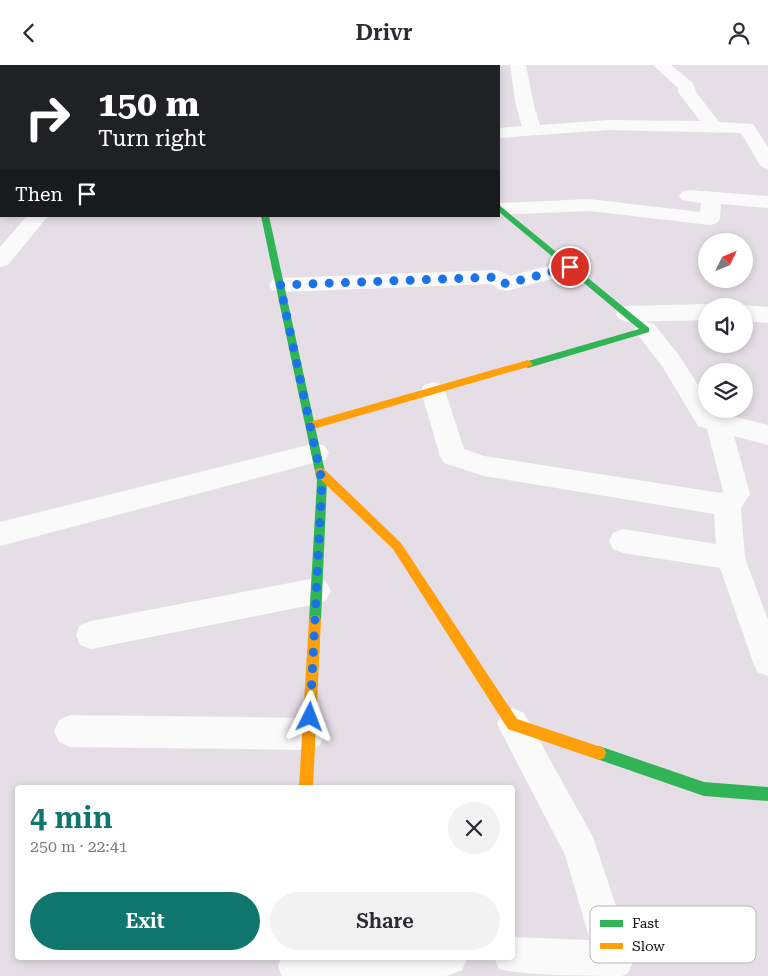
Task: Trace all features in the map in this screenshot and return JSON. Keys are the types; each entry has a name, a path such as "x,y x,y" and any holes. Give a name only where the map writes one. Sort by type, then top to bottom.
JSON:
{"street":[{"path":"518,65 525,106 532,130"},
{"path":"661,65 687,87 687,92 713,127"},
{"path":"738,110 768,163"},
{"path":"500,133 608,125 747,128"},
{"path":"689,195 768,202"},
{"path":"500,209 589,205 710,219 711,197"},
{"path":"500,209 646,330 670,360 707,419 768,435"},
{"path":"0,260 37,217"},
{"path":"265,217 322,481 306,785"},
{"path":"280,285 497,277 506,284 570,267"},
{"path":"627,314 698,312"},
{"path":"753,314 768,315"},
{"path":"310,426 646,330"},
{"path":"433,391 453,456 484,466 727,505"},
{"path":"718,422 738,494 727,505 731,558 768,662"},
{"path":"0,534 318,462"},
{"path":"318,462 397,546 513,725 581,849 597,906"},
{"path":"622,541 731,558"},
{"path":"91,635 316,591"},
{"path":"513,725 704,789 768,794"},
{"path":"70,731 309,735"},
{"path":"515,955 615,968"},
{"path":"294,966 397,960"}],"traffic: fast":[{"path":"500,209 646,330 528,364"},
{"path":"265,217 322,481 315,620"},
{"path":"599,753 704,789 768,794"}],"traffic: slow":[{"path":"310,426 528,364"},
{"path":"320,472 397,546 513,724 599,753"},
{"path":"306,785 315,620"}],"route":[{"path":"310,717 322,481 280,285 497,277 506,284 570,267"}]}
